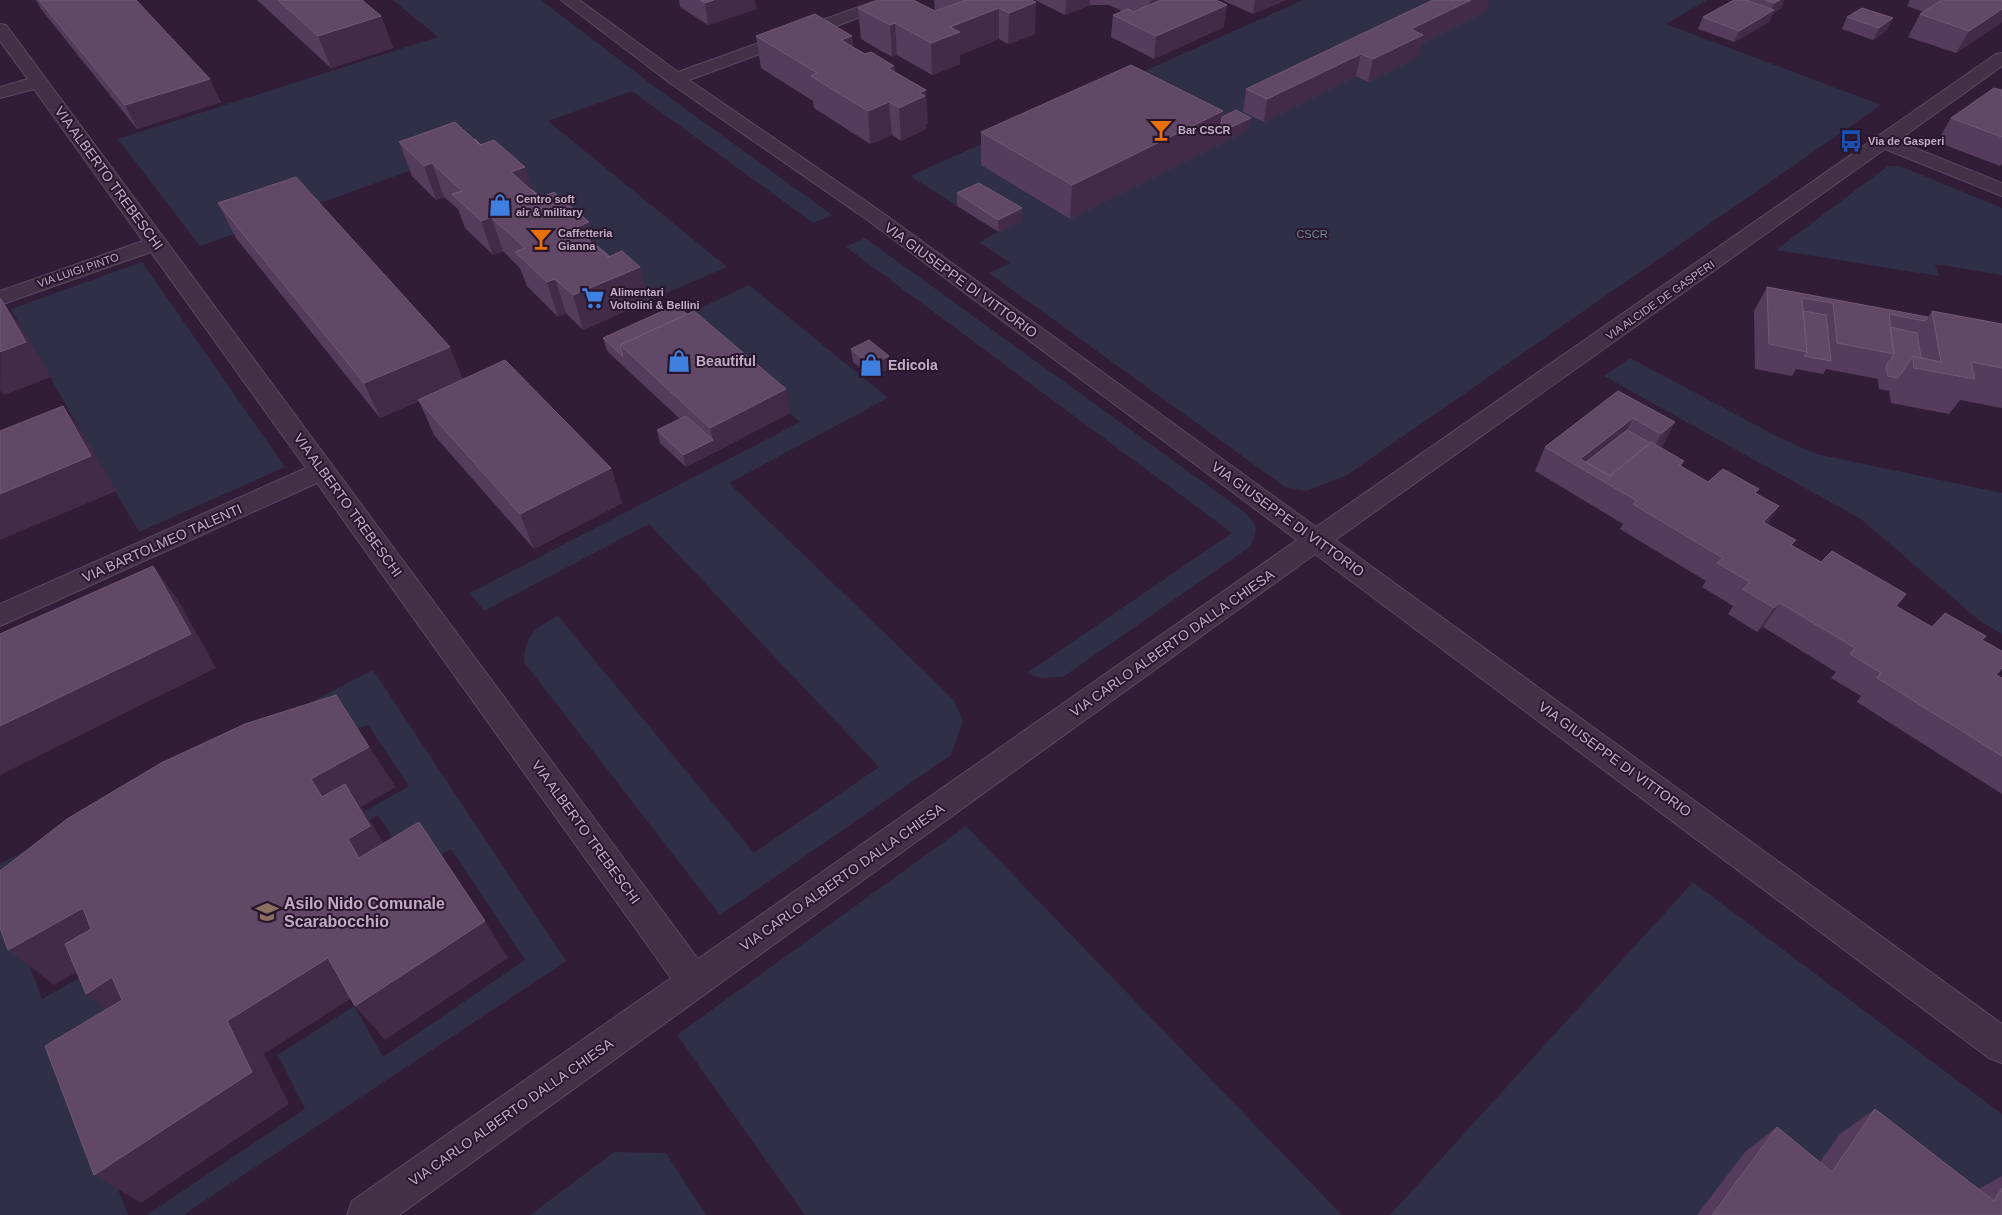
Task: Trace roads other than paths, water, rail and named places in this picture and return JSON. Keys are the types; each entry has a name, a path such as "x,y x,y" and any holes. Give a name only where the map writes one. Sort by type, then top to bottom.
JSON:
{"street":[{"name":"VIA GIUSEPPE DI VITTORIO","path":"570,0 676,79 873,215 2002,1046"},
{"path":"676,79 893,0"},
{"name":"VIA ALBERTO TREBESCHI","path":"0,29 694,981"},
{"name":"VIA ALCIDE DE GASPERI","path":"1317,540 2002,58"},
{"path":"0,93 38,82"},
{"path":"1884,142 2002,190"},
{"name":"VIA LUIGI PINTO","path":"0,298 156,243"},
{"name":"VIA BARTOLMEO TALENTI","path":"0,616 323,470"},
{"name":"VIA CARLO ALBERTO DALLA CHIESA","path":"366,1215 1317,540"}],"place":[{"name":"Bar CSCR","path":"1161,130"},
{"name":"Via de Gasperi","path":"1851,141"},
{"name":"Centro soft air & military","path":"500,205"},
{"name":"Caffetteria Gianna","path":"541,239"},
{"name":"Alimentari Voltolini & Bellini","path":"593,298"},
{"name":"Beautiful","path":"679,361"},
{"name":"Edicola","path":"871,365"},
{"name":"Asilo Nido Comunale Scarabocchio","path":"267,912"}],"park label":[{"name":"CSCR","path":"1312,234"}]}
